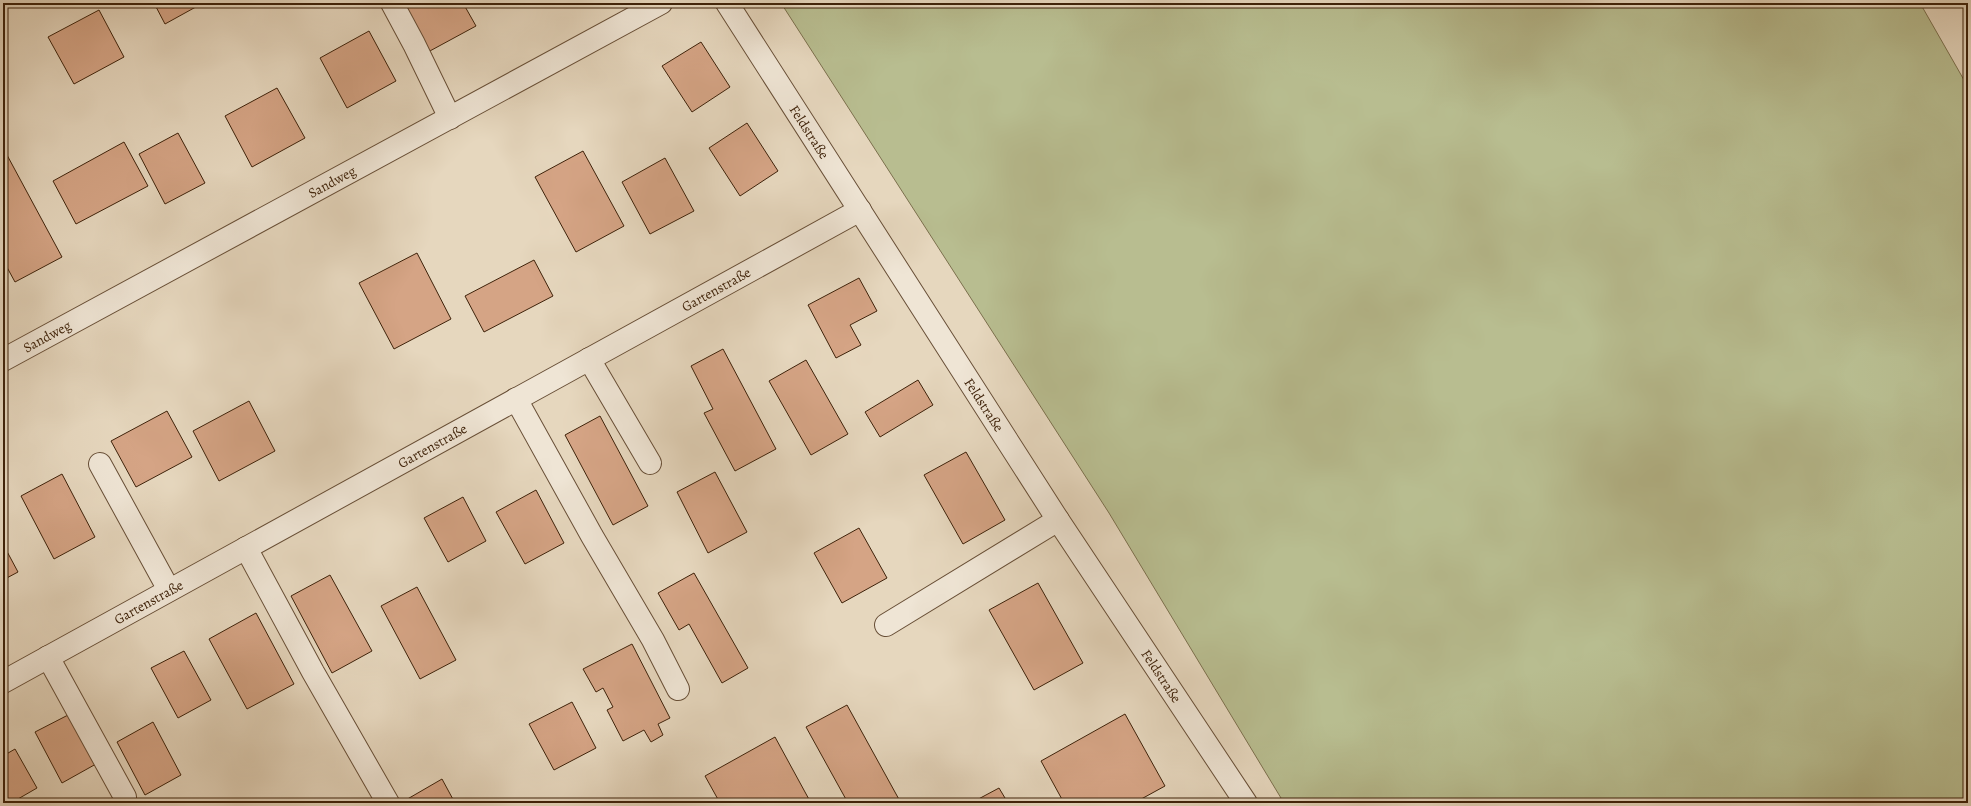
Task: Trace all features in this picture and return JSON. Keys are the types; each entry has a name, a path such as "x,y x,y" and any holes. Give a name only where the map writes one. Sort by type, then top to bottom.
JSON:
{"street":[{"path":"392,3 450,118"},
{"name":"Sandweg","path":"3,360 661,3"},
{"name":"Feldstraße","path":"727,3 1058,520 1246,803"},
{"name":"Gartenstraße","path":"3,682 860,210"},
{"path":"589,359 650,462"},
{"path":"516,399 592,536 653,640 678,689"},
{"path":"100,464 169,590"},
{"path":"886,624 1058,520"},
{"path":"246,548 313,672 388,803"},
{"path":"48,657 126,797"}],"green space":[{"path":"781,3 1920,3 1968,87 1968,803 1284,803 1109,513"}],"building":[{"path":"154,3 203,3 165,24"},
{"path":"402,3 463,3 476,26 428,52"},
{"path":"99,10 124,57 74,84 48,37"},
{"path":"369,31 396,81 347,108 320,58"},
{"path":"701,42 730,87 692,112 662,66"},
{"path":"277,88 305,138 252,167 225,116"},
{"path":"747,123 778,171 740,196 709,148"},
{"path":"178,133 205,183 165,204 139,154"},
{"path":"124,142 148,186 76,224 53,181"},
{"path":"583,151 624,226 576,252 535,177"},
{"path":"7,155 62,257 15,282 3,260 3,158"},
{"path":"665,158 694,211 650,234 622,182"},
{"path":"417,253 451,319 394,349 359,283"},
{"path":"534,260 553,296 484,332 465,296"},
{"path":"859,278 877,311 850,325 861,345 836,358 808,305"},
{"path":"723,349 776,449 735,471 704,413 713,409 691,366"},
{"path":"806,360 848,434 811,455 769,381"},
{"path":"918,380 933,405 880,437 865,412"},
{"path":"249,401 275,451 219,481 193,431"},
{"path":"167,411 192,457 136,487 111,441"},
{"path":"600,416 648,506 613,525 565,435"},
{"path":"966,452 1005,520 963,544 924,475"},
{"path":"715,472 747,532 708,553 677,492"},
{"path":"62,474 95,537 54,559 21,496"},
{"path":"536,490 564,543 525,564 496,512"},
{"path":"463,497 486,541 448,562 424,518"},
{"path":"859,528 887,578 842,603 814,553"},
{"path":"3,544 18,572 3,580"},
{"path":"694,573 748,668 722,683 689,624 679,630 658,593"},
{"path":"330,575 372,651 332,673 291,596"},
{"path":"1038,583 1083,663 1034,690 989,610"},
{"path":"417,587 456,660 420,679 381,606"},
{"path":"256,613 294,684 247,709 209,639"},
{"path":"632,644 670,718 658,724 663,735 651,742 644,730 623,741 607,710 613,707 603,688 596,692 583,669"},
{"path":"184,651 211,700 178,718 151,668"},
{"path":"572,702 596,748 554,770 529,724"},
{"path":"847,705 901,803 848,803 806,727"},
{"path":"70,714 96,764 62,783 35,732"},
{"path":"1125,714 1165,786 1134,803 1064,803 1041,761"},
{"path":"153,722 181,775 145,795 117,742"},
{"path":"775,737 811,803 720,803 705,776"},
{"path":"15,749 37,788 11,803 3,803 3,756"},
{"path":"442,779 455,803 405,803 404,801"},
{"path":"999,788 1008,803 971,803"}]}
